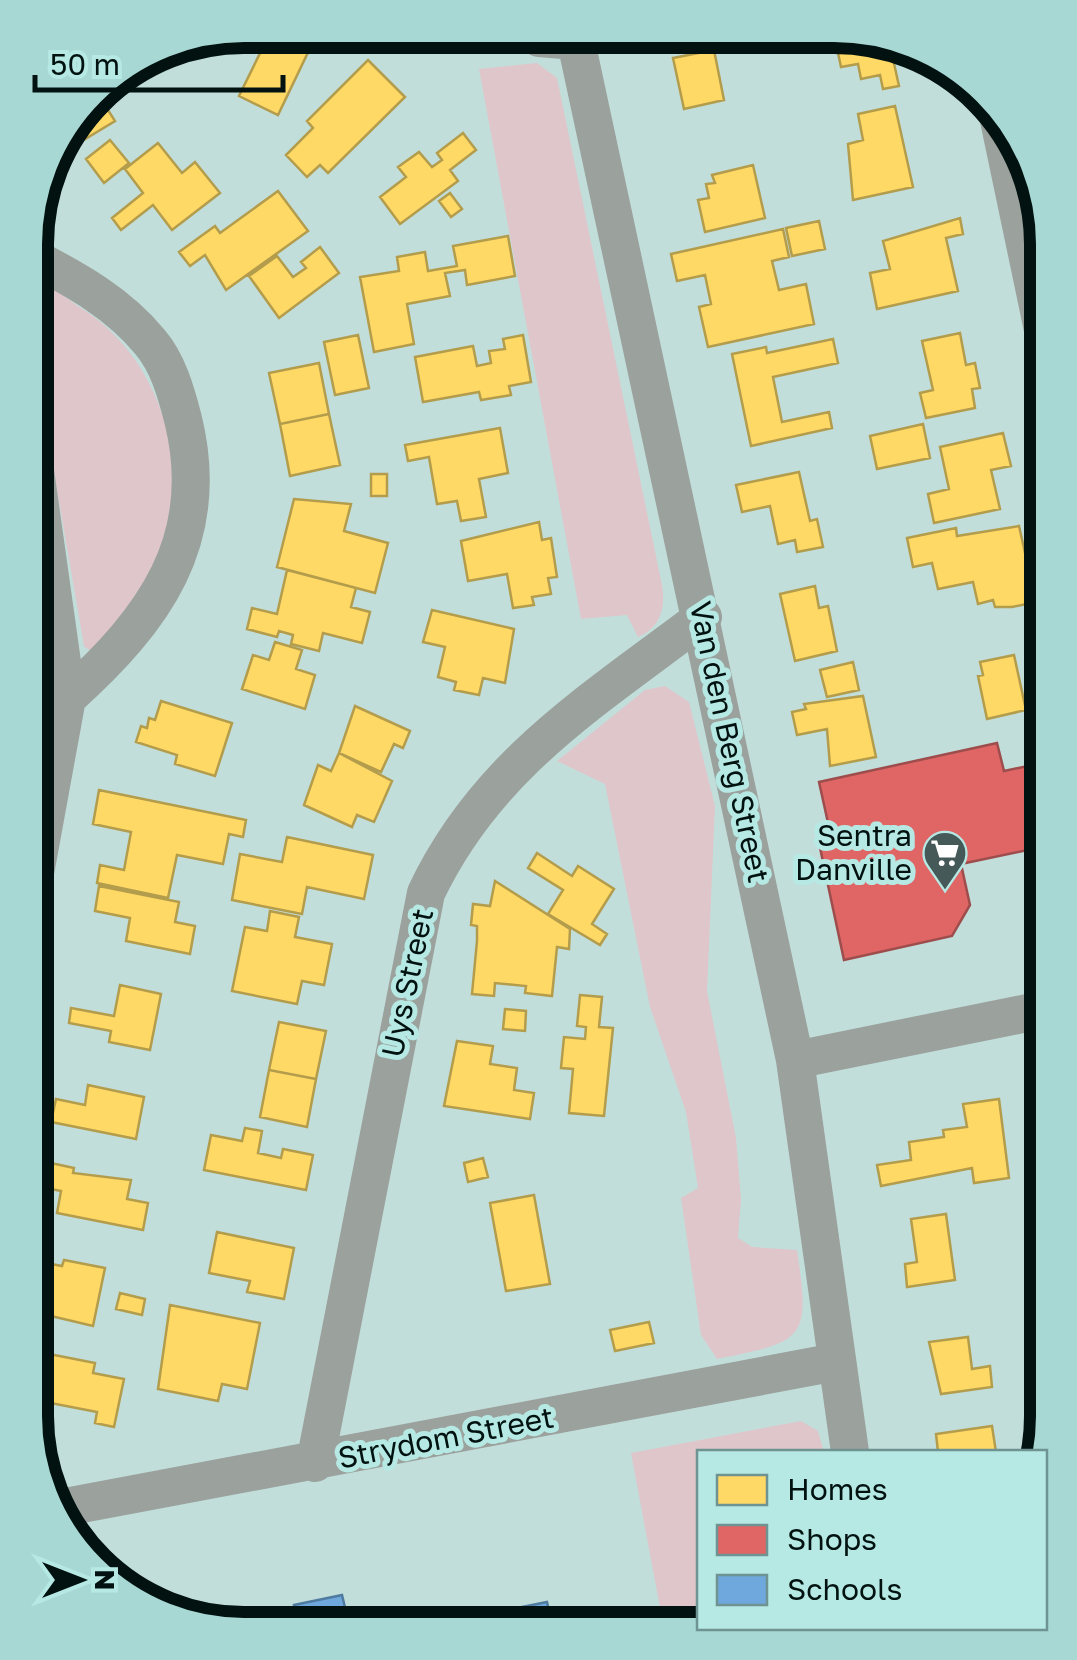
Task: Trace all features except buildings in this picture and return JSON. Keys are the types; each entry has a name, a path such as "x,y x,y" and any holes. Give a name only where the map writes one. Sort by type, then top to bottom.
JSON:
{"street":[{"name":"Van den Berg Street","path":"565,48 703,616 795,1060 850,1450"},
{"path":"1004,148 1030,270"},
{"path":"48,266 99,295 152,344 180,404 193,476 186,537 162,590 103,666 67,698"},
{"path":"48,563 67,698 48,802"},
{"name":"Uys Street","path":"316,1462 426,892 446,850 482,799 514,764 703,616"},
{"path":"795,1060 1029,1014"},
{"name":"Strydom Street","path":"70,1506 836,1362"}],"shaded area":[{"path":"537,63 557,78 662,585 660,616 652,628 638,637 627,615 581,619 479,69"},
{"path":"48,286 113,333 139,366 158,404 170,444 172,486 167,528 152,568 100,642 89,650 84,646 48,438"},
{"path":"665,686 689,702 715,806 707,991 736,1138 741,1199 738,1238 752,1247 797,1250 803,1303 795,1332 784,1341 717,1359 701,1335 681,1198 698,1188 686,1112 650,1007 605,784 557,761 645,690"},
{"path":"801,1421 818,1431 823,1450 697,1450 697,1612 661,1612 631,1453"}],"place":[{"name":"Sentra Danville","path":"945,891"}]}
